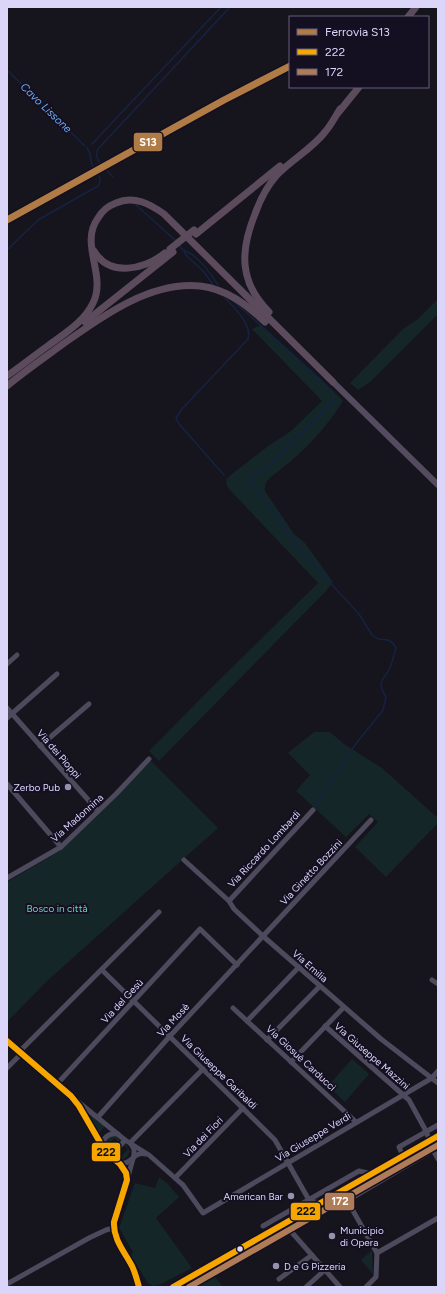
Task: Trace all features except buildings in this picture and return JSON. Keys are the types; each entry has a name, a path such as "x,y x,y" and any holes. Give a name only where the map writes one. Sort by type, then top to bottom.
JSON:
{"highway":[{"path":"409,16 416,7"},
{"path":"26,366 110,303 195,232 212,221 297,152 327,125 357,88"},
{"path":"318,367 303,346 257,298 248,279 245,268 244,249 252,220 262,197 270,185 285,167 325,132 340,109"},
{"path":"7,386 26,366 83,317 90,309 97,294 98,283 97,270 90,244 92,228 96,220 106,208 120,201 136,200 145,202 154,207 168,219 333,382"},
{"path":"90,244 97,256 106,264 119,268 128,268 146,264 172,251"},
{"path":"7,376 26,366 95,321 132,301 165,289 191,286 200,286 223,292 249,306 290,345 318,367"}],"main road":[{"path":"333,382 438,485"}],"street":[{"path":"7,664 17,655"},
{"path":"7,718 57,674"},
{"path":"40,746 89,704"},
{"name":"Via dei Pioppi","path":"7,708 98,811"},
{"name":"Via Madonnina","path":"7,878 61,847 149,759"},
{"path":"7,784 61,847"},
{"name":"Via Riccardo Lombardi","path":"229,901 313,810"},
{"name":"Via Ginetto Bozzini","path":"264,937 371,820"},
{"name":"Via Emilia","path":"184,860 229,901 234,908 264,937 298,967 381,1039 438,1083"},
{"path":"7,1068 159,912"},
{"name":"Via del Gesù","path":"58,1084 200,929 237,965"},
{"name":"Via Mosè","path":"98,1117 170,1036 264,937"},
{"path":"247,1021 298,967"},
{"name":"Via Giuseppe Garibaldi","path":"102,970 275,1140 310,1200"},
{"path":"432,980 438,984"},
{"path":"267,1040 320,986"},
{"path":"291,1062 344,1006"},
{"name":"Via Giosuè Carducci","path":"233,1008 356,1122"},
{"name":"Via Giuseppe Mazzini","path":"325,1026 409,1100 438,1159"},
{"path":"7,1041 71,1096 125,1140 149,1155 175,1178"},
{"path":"130,1143 203,1069"},
{"path":"432,1078 438,1070"},
{"name":"Via Giuseppe Verdi","path":"175,1178 183,1185 203,1213 432,1078"},
{"path":"71,1096 79,1106 104,1148 125,1171 127,1180"},
{"name":"Via dei Fiori","path":"175,1178 243,1108"},
{"path":"402,1156 399,1147 438,1125"},
{"path":"104,1148 103,1143 106,1137 112,1134 119,1134"},
{"path":"173,1287 438,1136"},
{"path":"111,1156 125,1140"},
{"path":"130,1143 134,1152 113,1228 115,1236 135,1272 139,1287"},
{"path":"366,1287 376,1277 377,1253 352,1209 350,1201 355,1196 433,1150"},
{"path":"117,1161 125,1163 139,1154 144,1153 149,1155"},
{"path":"263,1226 359,1171 372,1174"},
{"path":"310,1200 352,1209"},
{"path":"306,1212 310,1200"},
{"path":"377,1253 438,1218"},
{"path":"8,1282 89,1238 113,1228"},
{"path":"288,1228 340,1287"},
{"path":"279,1279 312,1255"},
{"path":"306,1287 325,1270"}],"green space":[{"path":"438,299 438,314 370,382 358,390 350,383 403,329 418,319"},
{"path":"261,325 319,377 343,401 319,434 298,455 268,480 265,488 265,491 294,534 305,543 333,582 326,591 159,761 149,751 318,583 228,488 226,483 227,478 268,446 291,431 322,401 252,329"},
{"path":"314,732 330,732 344,744 382,768 438,818 438,823 386,877 355,847 378,822 369,814 346,837 296,791 310,775 288,753"},
{"name":"Bosco in città","path":"151,761 218,828 47,981 7,1022 7,882 60,851"},
{"path":"352,1059 369,1074 345,1102 328,1086"},
{"path":"84,1109 105,1126 98,1135 84,1111"},
{"path":"117,1136 120,1140 119,1142 114,1138 107,1148 111,1151 109,1153 106,1147 106,1141 110,1137"},
{"path":"126,1144 130,1151 129,1153 124,1159 118,1160 114,1156 116,1155 120,1158 128,1149 124,1145"},
{"path":"159,1177 167,1183 179,1197 156,1218 192,1268 159,1285 153,1286 148,1283 131,1256 133,1252 119,1228 135,1183 155,1188"},
{"path":"372,1250 373,1274 361,1260"},
{"path":"213,1274 223,1287 191,1287"}],"waterway":[{"path":"92,144 221,7"},
{"path":"113,177 98,160 98,149 230,7"},
{"name":"Cavo Lissone","path":"7,70 85,146"},
{"path":"7,250 38,220 98,186 100,183 100,177 92,164 90,153 87,148"},
{"path":"136,205 176,241"},
{"path":"179,246 193,255 210,273 218,285"},
{"path":"184,252 204,272 214,286"},
{"path":"224,475 179,424 176,418 182,409 248,339 248,328 242,317 225,298"},
{"path":"233,301 333,392 334,399 315,421 291,442 274,462 253,476 250,481 253,487 273,511 298,548 359,614 372,635 378,639 388,640 393,643 396,648 390,668 381,684 381,688 386,697 383,710 355,745 316,803"}],"rail line":[{"name":"S13","path":"7,220 224,100 289,67"}],"transit line":[{"name":"222","path":"7,1041 71,1096 79,1106 105,1151 120,1164 126,1173 127,1180 114,1222 114,1228 117,1239 133,1268 139,1287"},
{"name":"222","path":"173,1287 438,1136"},
{"name":"172","path":"189,1287 438,1145"}],"place":[{"name":"Zerbo Pub","path":"68,787"},
{"name":"American Bar","path":"291,1196"},
{"name":"Municipio di Opera","path":"332,1236"},
{"name":"D e G Pizzeria","path":"276,1266"}]}
